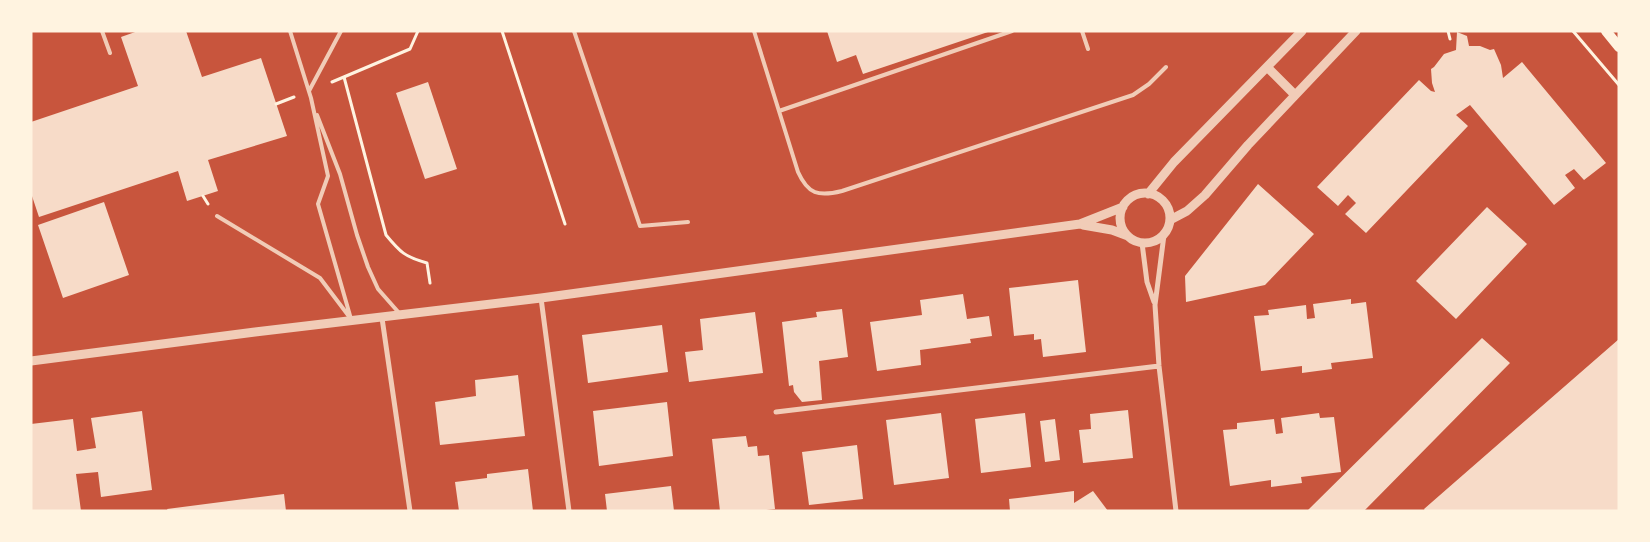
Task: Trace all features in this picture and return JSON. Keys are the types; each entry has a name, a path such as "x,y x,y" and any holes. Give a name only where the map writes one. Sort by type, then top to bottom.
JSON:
{"main road":[{"path":"1606,31 1619,47"}],"street":[{"path":"1148,194 1174,162 1302,31"},
{"path":"1176,511 1159,366 1155,305 1164,234 1170,220 1195,204 1356,31"},
{"path":"1267,68 1295,95"},
{"path":"1164,234 1158,240 1150,242 1134,241 1123,229 1121,222 1123,207 1130,198 1148,194 1160,198 1166,204 1170,220"},
{"path":"31,361 541,298 1080,224 1123,207"},
{"path":"1080,224 1112,230 1128,236"},
{"path":"1142,243 1147,282 1155,305"},
{"path":"541,298 569,511"},
{"path":"382,318 410,511"},
{"path":"776,412 1159,366"}],"lane":[{"path":"102,31 110,53"},
{"path":"290,31 309,91 328,176 318,204 352,321"},
{"path":"309,91 341,31"},
{"path":"574,31 640,226 688,222"},
{"path":"754,31 798,172 807,189 820,194 831,194 1133,95 1149,84 1166,67"},
{"path":"779,111 1012,31"},
{"path":"1082,31 1088,49"},
{"path":"312,104 340,174 357,236 368,267 378,289 401,315"},
{"path":"217,216 320,278 352,321"}],"path":[{"path":"329,84 410,49 418,31"},
{"path":"502,31 565,224"},
{"path":"1448,31 1450,38"},
{"path":"1573,31 1619,85"},
{"path":"344,77 386,235 397,249 411,259 427,263 430,283"},
{"path":"276,104 296,96"}],"building":[{"path":"138,31 186,31 202,77 261,58 287,136 208,160 218,191 187,201 178,171 39,217 31,193 31,122 138,86 121,37"},
{"path":"827,31 988,32 863,74 856,55 837,62"},
{"path":"1457,32 1467,36 1469,46 1494,49 1501,65 1503,78 1522,62 1606,163 1584,180 1574,169 1565,175 1575,188 1554,205 1470,105 1456,115 1468,126 1366,233 1345,214 1356,203 1348,195 1338,206 1317,187 1419,80 1431,91 1435,92 1431,69 1444,54 1456,50"},
{"path":"428,82 457,169 425,179 396,93"},
{"path":"1258,184 1314,234 1265,285 1186,302 1185,276"},
{"path":"104,202 129,275 63,298 38,225"},
{"path":"1487,207 1527,244 1456,319 1416,281"},
{"path":"1078,280 1086,352 1043,357 1041,339 1034,340 1034,334 1014,336 1009,288"},
{"path":"963,294 967,319 989,316 992,336 970,339 971,343 920,350 921,365 877,371 870,322 922,315 920,300"},
{"path":"1351,299 1351,304 1366,302 1373,358 1331,363 1332,369 1302,373 1302,366 1261,371 1254,316 1269,315 1268,310 1306,305 1307,319 1315,318 1313,304"},
{"path":"842,309 848,357 819,361 822,400 802,402 794,392 793,385 789,386 782,322 817,317 816,312"},
{"path":"755,312 763,373 689,382 685,352 703,350 700,319"},
{"path":"662,325 668,372 588,383 582,335"},
{"path":"1482,338 1510,363 1364,511 1307,511"},
{"path":"1619,339 1619,511 1425,511 1424,509"},
{"path":"518,375 525,436 440,445 435,402 476,396 475,380"},
{"path":"667,402 673,456 599,466 593,411"},
{"path":"1128,410 1133,458 1083,463 1079,430 1091,429 1090,414"},
{"path":"142,411 152,490 101,497 98,472 76,474 81,511 31,511 31,424 73,419 77,451 96,448 91,418"},
{"path":"941,413 949,478 894,485 886,420"},
{"path":"1025,413 1031,467 981,473 975,419"},
{"path":"1319,413 1320,418 1334,417 1341,472 1301,477 1302,483 1271,487 1271,480 1230,486 1223,430 1237,429 1237,423 1274,419 1276,434 1283,433 1281,418"},
{"path":"1055,419 1060,460 1045,462 1040,421"},
{"path":"746,436 748,447 757,446 758,456 769,455 775,509 720,511 712,439"},
{"path":"857,445 863,499 809,505 802,452"},
{"path":"528,469 533,511 459,511 455,482 487,478 487,474"},
{"path":"671,486 674,511 607,511 605,494"},
{"path":"1074,491 1074,503 1093,491 1108,511 1010,511 1009,499"},
{"path":"284,494 286,511 168,511 167,509"}]}
